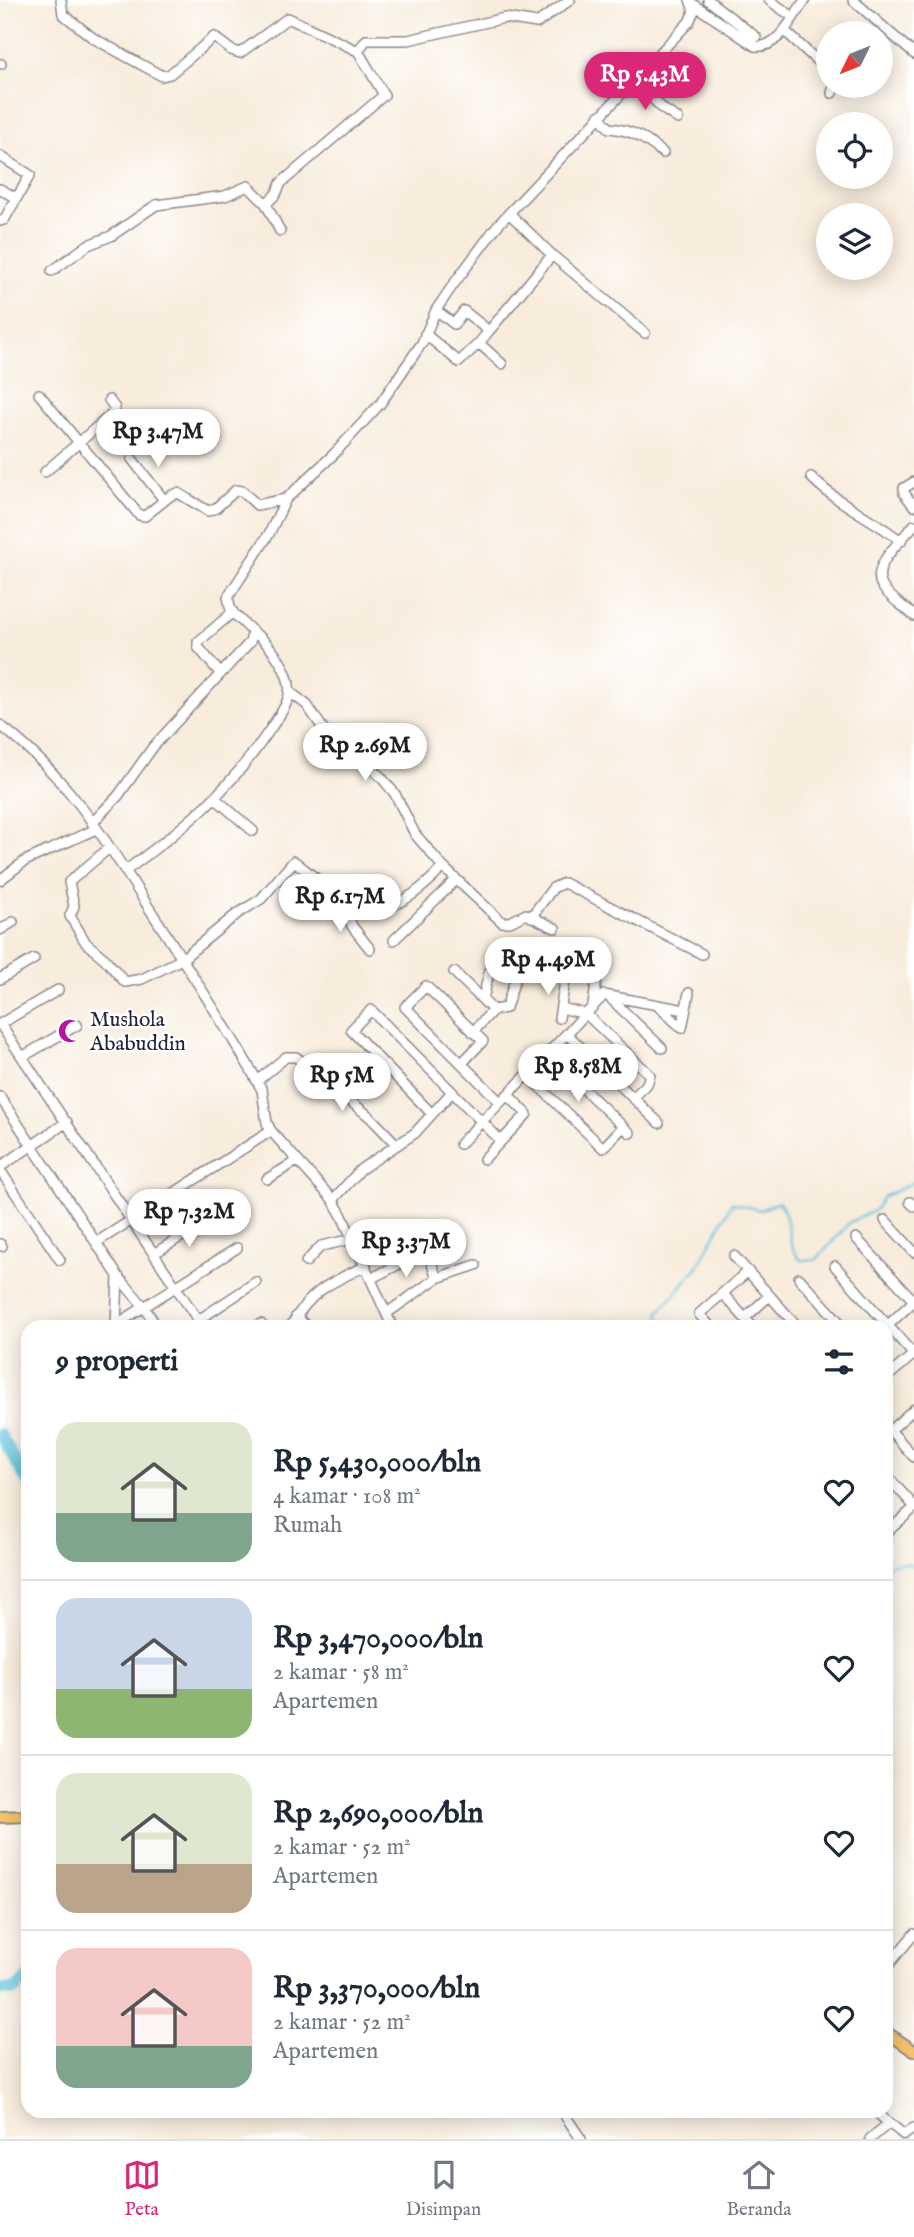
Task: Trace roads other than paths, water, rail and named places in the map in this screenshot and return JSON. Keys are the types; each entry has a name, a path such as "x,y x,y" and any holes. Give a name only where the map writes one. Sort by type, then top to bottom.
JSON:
{"main road":[{"path":"0,1817 21,1816"},
{"path":"893,2037 914,2051"}],"street":[{"path":"61,0 63,14 93,38 162,76 170,74 214,37 231,50 240,53 288,18 358,51 384,95 281,183 267,204"},
{"path":"358,51 363,43 373,38 408,40 505,18 537,23 570,0"},
{"path":"708,0 756,37"},
{"path":"769,0 793,17"},
{"path":"555,928 521,915 510,922 502,922 443,867 415,834 395,794 368,765 336,748 307,705 290,692 275,654 233,612 229,597 269,534 286,499 334,454 380,404 425,334 436,310 509,213 689,22 692,2 755,46 769,44 784,30 804,0"},
{"path":"853,0 914,54"},
{"path":"784,30 816,60"},
{"path":"635,80 663,109 678,119"},
{"path":"599,116 609,128 624,128 639,134 663,153"},
{"path":"0,221 30,175 1,156"},
{"path":"52,271 88,245 111,236 156,205 225,196 248,186 267,204 280,231"},
{"path":"0,188 16,198"},
{"path":"509,213 552,255 645,333"},
{"path":"425,334 459,362 479,343 552,255"},
{"path":"436,310 454,324 464,311 489,331"},
{"path":"479,343 502,364"},
{"path":"38,394 135,513 145,516 164,500 182,494 211,511 236,491 242,491 257,505 286,499"},
{"path":"45,472 115,411 108,400"},
{"path":"132,460 164,500"},
{"path":"811,477 847,502 855,512 876,521 901,541"},
{"path":"914,482 904,488 904,493 914,506"},
{"path":"914,525 882,564 880,581 914,616"},
{"path":"220,673 198,647 198,642 233,612"},
{"path":"0,880 25,860 94,826 153,747 247,646 253,632"},
{"path":"125,871 197,818 216,799 258,747 285,707 290,692"},
{"path":"0,725 52,769 76,798 182,958 257,1081 271,1131 333,1200 372,1278 389,1320"},
{"path":"216,799 253,831"},
{"path":"109,848 69,882 74,906 70,916 78,932 125,982 142,979 182,958 237,914 257,903 294,861 353,908 376,911 416,894 443,867"},
{"path":"394,940 456,880"},
{"path":"531,917 553,888 564,883 702,954"},
{"path":"343,900 352,926 370,949"},
{"path":"0,930 13,922"},
{"path":"0,979 34,959"},
{"path":"473,1031 493,1010 506,1008 523,972 503,965"},
{"path":"454,972 493,1010"},
{"path":"483,999 489,972"},
{"path":"589,1010 597,978"},
{"path":"565,981 560,1013 589,1010"},
{"path":"463,1063 483,1041 426,986 405,1007 500,1102"},
{"path":"58,990 0,1024 199,1320"},
{"path":"657,1005 682,1028 689,993"},
{"path":"460,1144 604,995 685,1010"},
{"path":"608,996 662,1048"},
{"path":"631,1018 645,1003"},
{"path":"432,1114 351,1030 371,1010 501,1141"},
{"path":"589,1010 650,1075 647,1084 633,1098"},
{"path":"22,1057 77,1026"},
{"path":"567,1034 659,1123"},
{"path":"527,1075 603,1148 626,1130 547,1054"},
{"path":"257,1081 284,1058 296,1057 370,1117 396,1144"},
{"path":"333,1200 362,1169 415,1132 451,1093"},
{"path":"484,1159 527,1114 508,1095"},
{"path":"0,1097 118,1276 152,1320"},
{"path":"60,1260 0,1169 67,1122"},
{"path":"97,1242 271,1131"},
{"path":"267,1179 297,1161"},
{"path":"155,1253 208,1220"},
{"path":"886,1220 914,1252"},
{"path":"856,1238 914,1301 893,1320"},
{"path":"306,1262 323,1245 353,1239"},
{"path":"125,1320 237,1248"},
{"path":"372,1278 421,1253 429,1256 437,1278"},
{"path":"734,1256 787,1320"},
{"path":"387,1312 437,1278 476,1265"},
{"path":"294,1320 323,1286 366,1266"},
{"path":"835,1266 881,1320"},
{"path":"704,1320 699,1314 748,1271"},
{"path":"115,1320 118,1276"},
{"path":"799,1278 838,1320"},
{"path":"205,1320 256,1282"},
{"path":"723,1294 745,1318 769,1296"},
{"path":"296,1316 300,1320"},
{"path":"893,1333 914,1354 893,1372"},
{"path":"893,1428 914,1409"},
{"path":"893,1437 914,1457"},
{"path":"893,1483 914,1507 894,1526"},
{"path":"893,1960 914,1934"},
{"path":"567,2118 581,2139"},
{"path":"883,2118 904,2134 914,2128"},
{"path":"870,2139 889,2123"}],"waterway":[{"path":"660,1320 659,1312 698,1266 732,1203 760,1210 779,1202 796,1254 801,1260 816,1260 850,1222 874,1211 883,1197 914,1182"},
{"path":"0,1434 21,1471"},
{"path":"893,1564 906,1563 914,1566"},
{"path":"0,1990 14,1990 21,1984"}],"place":[{"name":"Mushola Ababuddin","path":"70,1031"}]}
